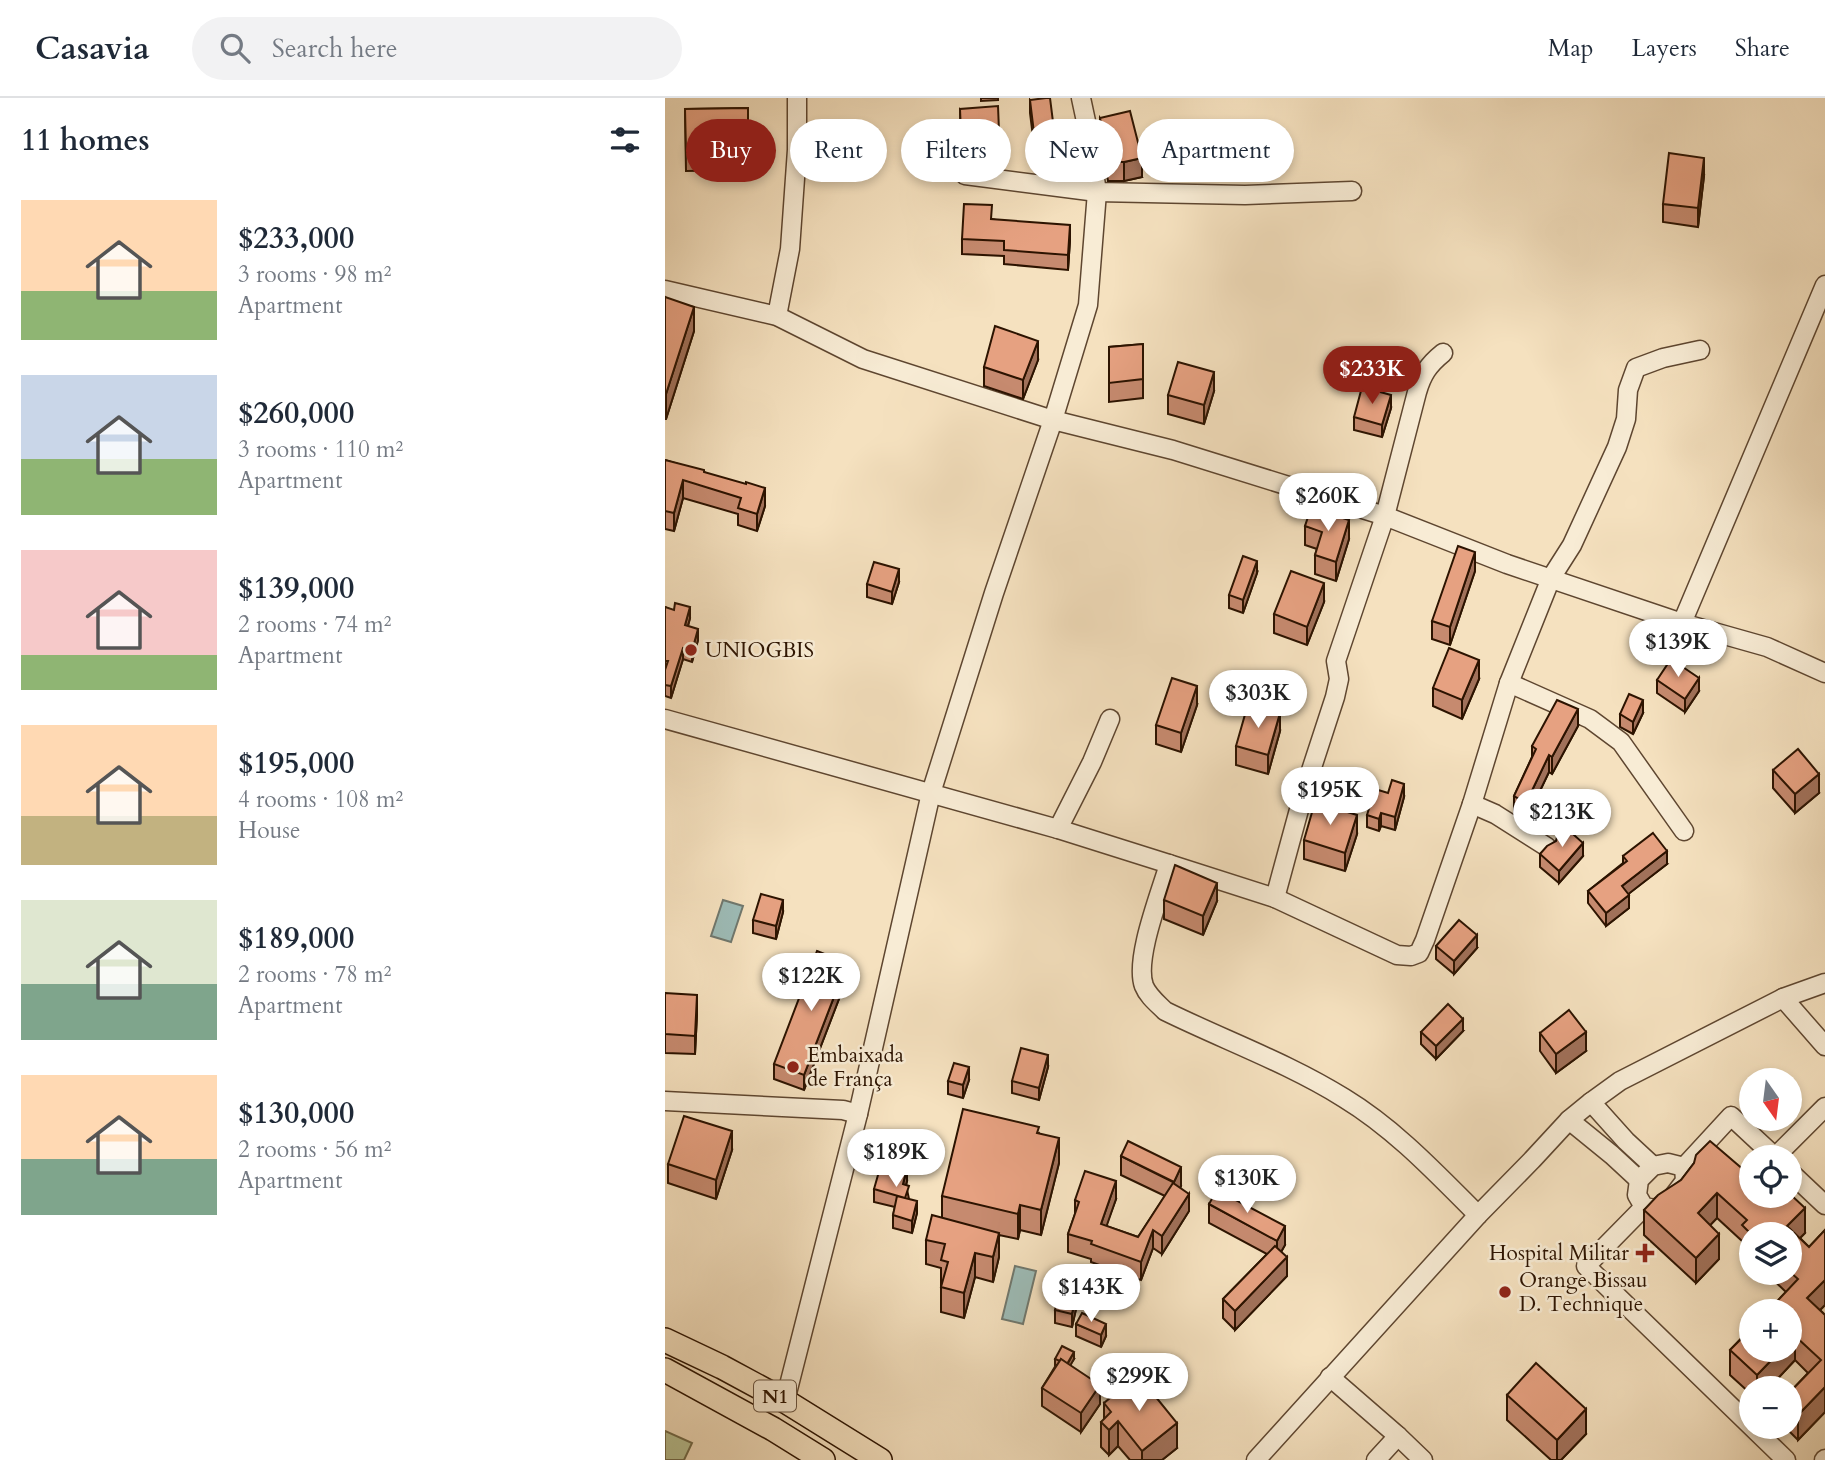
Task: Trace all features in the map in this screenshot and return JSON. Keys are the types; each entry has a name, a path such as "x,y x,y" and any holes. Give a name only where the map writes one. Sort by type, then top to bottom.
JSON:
{"main road":[{"name":"N1","path":"665,1340 785,1401 880,1460"},
{"name":"N1","path":"665,1370 773,1429 823,1460"}],"street":[{"path":"777,316 790,249 797,150 797,98"},
{"path":"785,1401 857,1114 931,793 1088,305 1097,192 1081,98"},
{"path":"1011,181 1097,192 1245,195 1352,191"},
{"path":"1682,622 1825,285"},
{"path":"665,290 777,316 863,359 1053,420 1173,450 1385,516 1507,564 1767,647 1825,673"},
{"path":"665,719 1058,829 1169,864 1275,898 1397,955 1411,956 1419,953 1425,940 1472,804 1509,683 1551,578 1572,545 1617,447 1626,419 1632,375 1636,368 1700,349"},
{"path":"1275,898 1303,795 1335,697 1339,679 1336,661 1385,516 1422,375 1431,363 1443,354"},
{"path":"1509,683 1590,719 1621,743 1684,831"},
{"path":"1058,829 1110,719"},
{"path":"1472,804 1495,814 1547,847"},
{"path":"1169,864 1144,949 1143,985 1151,998 1165,1011 1310,1079 1346,1099 1386,1128 1478,1215"},
{"path":"1257,1460 1478,1215 1569,1120 1621,1081 1783,998 1825,983"},
{"path":"1783,998 1825,1046"},
{"path":"665,1101 843,1110 857,1114"},
{"path":"1591,1102 1653,1166"},
{"path":"1684,1167 1685,1181 1672,1198 1656,1209 1644,1206 1637,1195 1639,1180 1653,1166 1668,1163 1684,1167 1709,1149 1731,1116 1775,1157 1825,1107"},
{"path":"1569,1120 1639,1180"},
{"path":"1802,1186 1825,1205"},
{"path":"1644,1206 1586,1266 1786,1460"},
{"path":"1330,1377 1423,1460"},
{"path":"1376,1460 1398,1436"}],"green space":[{"path":"665,1431 692,1443 684,1460 665,1460"}],"water":[{"path":"723,900 743,906 731,942 711,936"},
{"path":"1015,1266 1036,1271 1023,1324 1002,1319"}],"building":[{"path":"1050,98 1053,119 1032,119 1030,100"},
{"path":"998,106 999,119 960,119 960,109"},
{"path":"748,108 748,119 686,119 686,152 685,109"},
{"path":"1130,111 1137,138 1137,159 1123,162 1123,119 1100,118"},
{"path":"1669,153 1704,158 1698,208 1663,204"},
{"path":"964,204 992,205 991,219 1070,225 1068,255 1004,250 1004,241 962,239"},
{"path":"665,297 694,307 666,394 665,394"},
{"path":"995,326 1038,341 1023,380 984,367"},
{"path":"1143,344 1143,379 1109,383 1109,347"},
{"path":"1178,362 1214,372 1204,405 1168,395"},
{"path":"1362,387 1391,395 1382,425 1354,417"},
{"path":"665,460 765,488 757,514 738,508 741,498 683,480 674,513 665,511"},
{"path":"1311,508 1349,520 1336,562 1315,555 1322,532 1305,526"},
{"path":"1458,546 1475,552 1450,627 1432,621"},
{"path":"1243,556 1257,561 1243,600 1229,595"},
{"path":"874,562 899,569 892,592 867,584"},
{"path":"1291,571 1324,583 1307,627 1274,614"},
{"path":"675,603 690,607 685,625 698,629 692,651 683,648 671,686 665,685 668,661 665,661 665,607 674,610"},
{"path":"1449,648 1479,660 1462,700 1433,688"},
{"path":"1671,659 1699,678 1685,699 1657,680"},
{"path":"1172,678 1197,686 1181,733 1156,725"},
{"path":"1629,694 1643,700 1633,722 1620,714"},
{"path":"1557,700 1578,709 1552,757 1549,755 1526,803 1514,796 1536,749 1532,746"},
{"path":"1248,704 1280,713 1268,755 1236,746"},
{"path":"1798,749 1819,774 1795,794 1773,770"},
{"path":"1392,780 1404,784 1395,817 1381,813 1379,819 1367,815 1375,789 1388,793"},
{"path":"1315,802 1357,815 1345,853 1304,840"},
{"path":"1564,826 1583,843 1559,871 1540,854 1556,841"},
{"path":"1653,833 1667,851 1622,886 1629,895 1606,913 1588,891 1627,861 1623,856"},
{"path":"1175,865 1217,883 1203,916 1164,900"},
{"path":"761,894 783,900 776,926 753,920"},
{"path":"1459,920 1477,935 1454,961 1436,946"},
{"path":"817,951 847,963 804,1075 774,1064"},
{"path":"665,993 697,995 695,1036 665,1034"},
{"path":"1448,1004 1463,1019 1436,1046 1421,1032"},
{"path":"1569,1010 1586,1032 1556,1054 1540,1033"},
{"path":"1021,1048 1048,1055 1039,1088 1012,1081"},
{"path":"954,1063 969,1067 963,1085 948,1081"},
{"path":"963,1109 1039,1127 1037,1133 1059,1138 1041,1210 1020,1205 1018,1214 942,1196"},
{"path":"684,1116 732,1131 716,1180 668,1164"},
{"path":"1128,1141 1181,1167 1174,1182 1121,1156"},
{"path":"1710,1141 1739,1166 1739,1208 1802,1208 1802,1205 1805,1208 1791,1222 1745,1222 1747,1220 1717,1193 1698,1213 1719,1234 1696,1258 1644,1210 1658,1195 1681,1180 1694,1163 1696,1155"},
{"path":"882,1161 907,1168 903,1184 909,1186 905,1198 874,1189"},
{"path":"1085,1171 1116,1181 1101,1224 1138,1237 1173,1183 1189,1194 1162,1236 1153,1230 1141,1262 1068,1234 1079,1202 1075,1200"},
{"path":"1217,1190 1285,1226 1277,1241 1209,1204"},
{"path":"897,1196 917,1201 912,1221 893,1215"},
{"path":"932,1215 999,1233 993,1257 975,1253 964,1293 941,1287 948,1262 941,1260 945,1244 926,1240"},
{"path":"1825,1230 1825,1280 1807,1298 1825,1315 1825,1387 1802,1411 1802,1380 1821,1360 1802,1342 1802,1299 1779,1299 1792,1285 1802,1285 1802,1240 1809,1247"},
{"path":"1275,1246 1287,1257 1235,1311 1223,1299"},
{"path":"1066,1266 1082,1269 1072,1314 1055,1310"},
{"path":"1082,1313 1106,1324 1101,1335 1076,1324"},
{"path":"1739,1341 1739,1358 1730,1350"},
{"path":"1062,1346 1074,1352 1067,1364 1061,1359 1055,1359"},
{"path":"1061,1359 1100,1385 1081,1413 1042,1388"},
{"path":"1743,1362 1770,1362 1757,1375"},
{"path":"1536,1363 1586,1409 1557,1440 1507,1395"},
{"path":"1138,1375 1177,1423 1142,1451 1118,1421 1109,1430 1101,1422 1111,1412 1104,1403"}],"place":[{"name":"UNIOGBIS","path":"691,650"},
{"name":"Embaixada de França","path":"793,1067"},
{"name":"Hospital Militar","path":"1645,1253"},
{"name":"Orange Bissau D. Technique","path":"1505,1292"}]}
